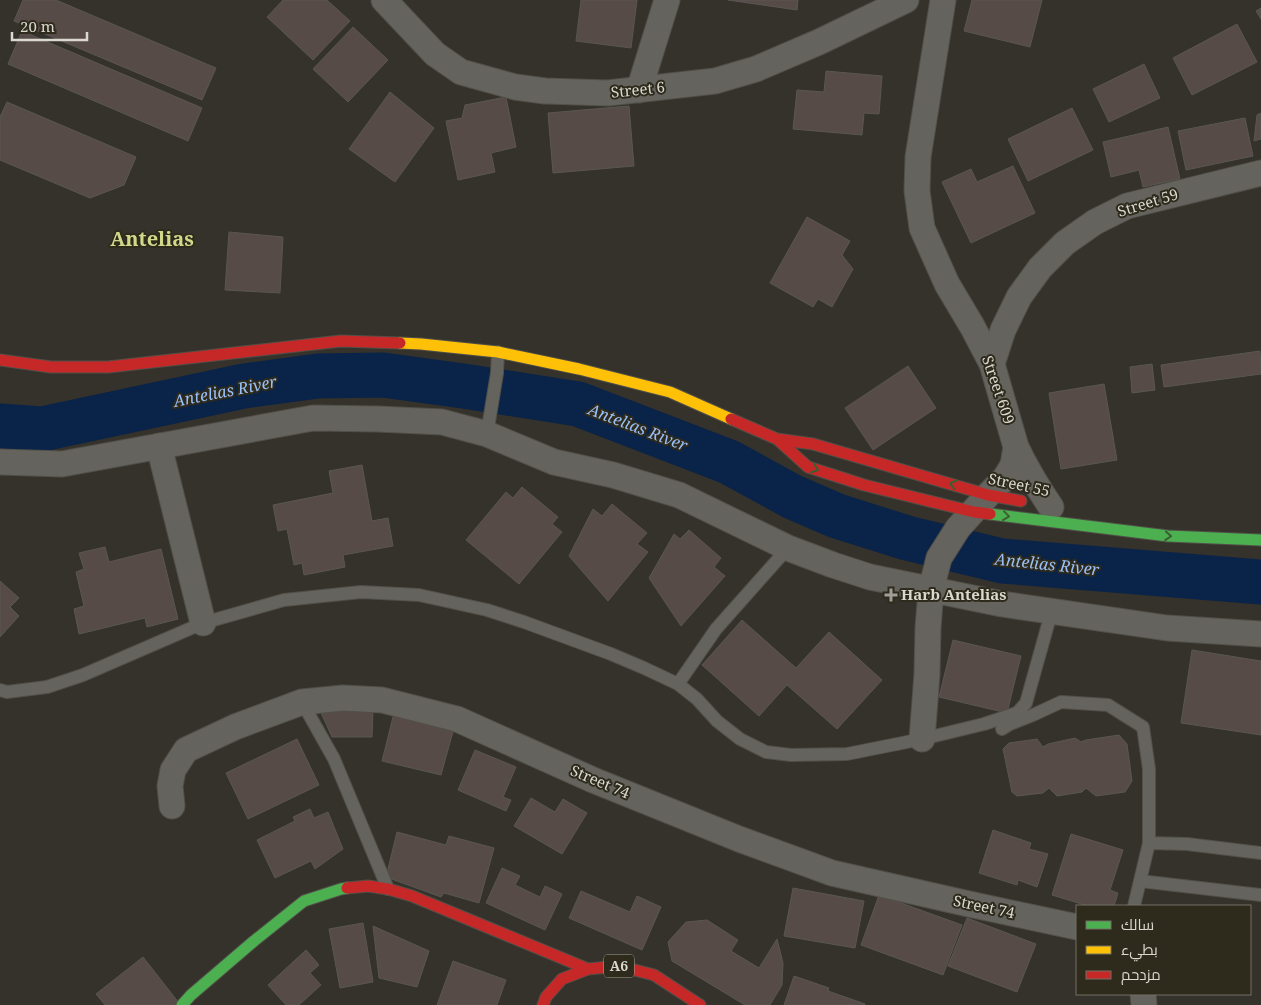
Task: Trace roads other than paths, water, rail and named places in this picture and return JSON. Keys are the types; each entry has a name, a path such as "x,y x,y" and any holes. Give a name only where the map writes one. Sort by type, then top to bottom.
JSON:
{"main road":[{"path":"0,360 51,367 108,366 341,341 421,344 498,352 579,369 670,392 777,439 808,467 864,485 973,512 1168,536 1261,540"},
{"name":"Street 55","path":"777,439 813,444 973,512 1056,507"},
{"path":"188,1002 254,941 304,901 341,889 368,886 388,889 412,896 588,969"},
{"name":"A6","path":"548,1002 562,979 588,969 619,966 654,975 700,1005"}],"street":[{"name":"Street 6","path":"384,0 435,54 461,72 515,87 546,92 608,93 715,80 756,69 819,42 906,0"},
{"path":"639,90 667,0"},
{"name":"Street 609","path":"943,0 918,157 917,191 922,228 947,284 992,364 1016,447 1026,468 1038,488 1056,507"},
{"name":"Street 59","path":"992,364 1003,330 1024,290 1040,268 1066,243 1095,222 1127,206 1261,173"},
{"path":"0,462 62,464 312,418 442,422 488,428 554,462 613,475 678,495 788,548 870,577 1002,604 1167,628 1261,634"},
{"path":"159,446 203,623"},
{"path":"922,740 931,590 939,558 973,512 1005,478 1013,465 1016,447"},
{"name":"Street 74","path":"172,806 170,786 173,770 186,750 235,728 302,702 343,698 382,700 457,719 593,780 832,873 1076,927"}],"lane":[{"path":"488,428 497,373 498,352"},
{"path":"678,684 716,629 788,548"},
{"path":"0,690 8,692 47,687 84,675 203,623 284,600 361,592 419,595 487,610 524,622 644,668 678,684 697,699 717,721 740,739 766,752 792,755 848,754 922,740 984,724 1017,713 1026,703 1052,610"},
{"path":"302,702 334,759 388,889"},
{"path":"1002,729 1061,702 1108,705 1143,727 1149,769 1149,843 1134,905"},
{"path":"1149,843 1187,844 1261,853"},
{"path":"1140,881 1261,895"}],"waterway":[{"name":"Antelias River","path":"0,426 42,429 244,386 318,376 383,375 578,404 729,462 793,497 837,516 907,538 1002,561 1261,582"}],"place":[{"name":"Harb Antelias","path":"891,595"}],"district":[{"name":"Antelias","path":"152,239"}]}
